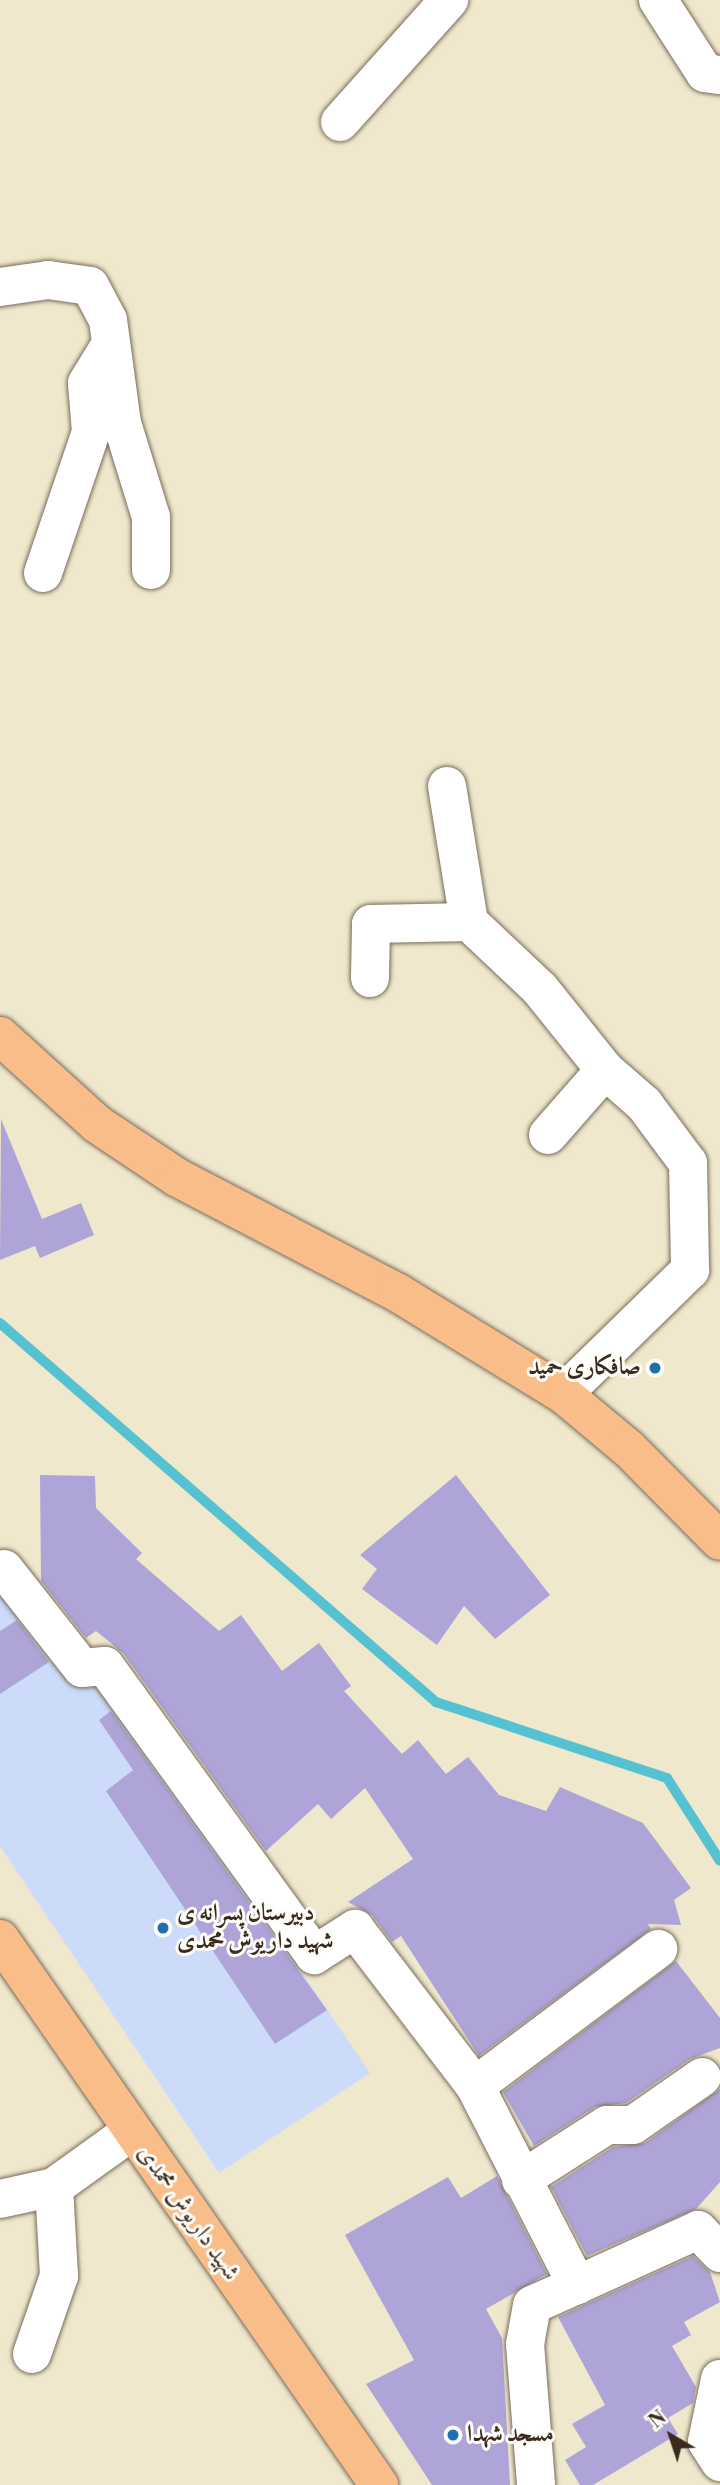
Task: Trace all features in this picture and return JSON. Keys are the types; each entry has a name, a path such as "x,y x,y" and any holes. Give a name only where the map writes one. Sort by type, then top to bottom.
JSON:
{"main road":[{"path":"0,1036 97,1125 178,1178 445,1320 563,1394 629,1449 720,1541"},
{"name":"شهید داریوش محمدی","path":"0,1939 379,2485"}],"street":[{"path":"340,122 449,0"},
{"path":"658,0 705,73 720,75"},
{"path":"0,287 48,280 90,286 108,320 122,423 151,517 151,570"},
{"path":"43,573 91,432 88,383 111,344"},
{"path":"447,786 469,922 540,989 605,1070 644,1104 688,1163 690,1270 563,1394"},
{"path":"370,978 371,923 469,922"},
{"path":"548,1135 605,1070"},
{"path":"4,1569 82,1668 105,1666 314,1955 355,1929 475,2086 521,2180 578,2286"},
{"path":"475,2086 659,1949"},
{"path":"521,2180 607,2125 633,2125 702,2077"},
{"path":"0,2199 54,2187 132,2131"},
{"path":"32,2354 60,2276 54,2187"},
{"path":"536,2485 525,2344 532,2305 698,2230 720,2253"},
{"path":"720,2379 707,2442 720,2462"}],"shaded area":[{"name":"دبیرستان پسرانه ی شهید داریوش محمدی","path":"0,1591 102,1677 370,2073 219,2173 0,1846"}],"building":[{"path":"1,1119 42,1219 81,1203 94,1235 40,1258 35,1246 0,1260"},
{"path":"40,1475 95,1476 96,1508 142,1553 136,1559 219,1631 241,1615 282,1671 319,1643 351,1686 344,1691 402,1754 418,1740 446,1774 468,1757 499,1795 546,1811 560,1787 643,1823 691,1888 674,1900 681,1925 648,1924 651,1929 479,2056 401,1936 392,1942 372,1915 348,1902 413,1859 365,1788 331,1819 318,1804 266,1851 123,1653 96,1631 86,1638 41,1581"},
{"path":"456,1475 550,1595 495,1639 464,1606 437,1645 362,1589 377,1569 360,1555"},
{"path":"17,1620 49,1662 0,1694 0,1631"},
{"path":"111,1711 327,2010 275,2044 106,1791 133,1770 99,1720"},
{"path":"676,1961 720,2018 720,2048 690,2059 626,2103 595,2107 534,2146 503,2092"},
{"path":"720,2089 720,2182 696,2209 587,2256 551,2187 613,2147 645,2143"},
{"path":"497,2176 547,2274 486,2309 502,2338 510,2485 432,2485 366,2384 414,2360 345,2235 448,2177 461,2198"},
{"path":"693,2256 710,2272 720,2302 684,2322 691,2335 672,2346 696,2387 693,2403 668,2418 678,2434 593,2485 580,2485 565,2460 586,2447 572,2424 605,2405 558,2317"}],"waterway":[{"path":"0,1323 436,1702 667,1778 720,1861"}],"place":[{"name":"صافکاری حمید","path":"655,1368"},
{"name":"دبیرستان پسرانه ی شهید داریوش محمدی","path":"163,1928"},
{"name":"مسجد شهدا","path":"453,2435"}]}
